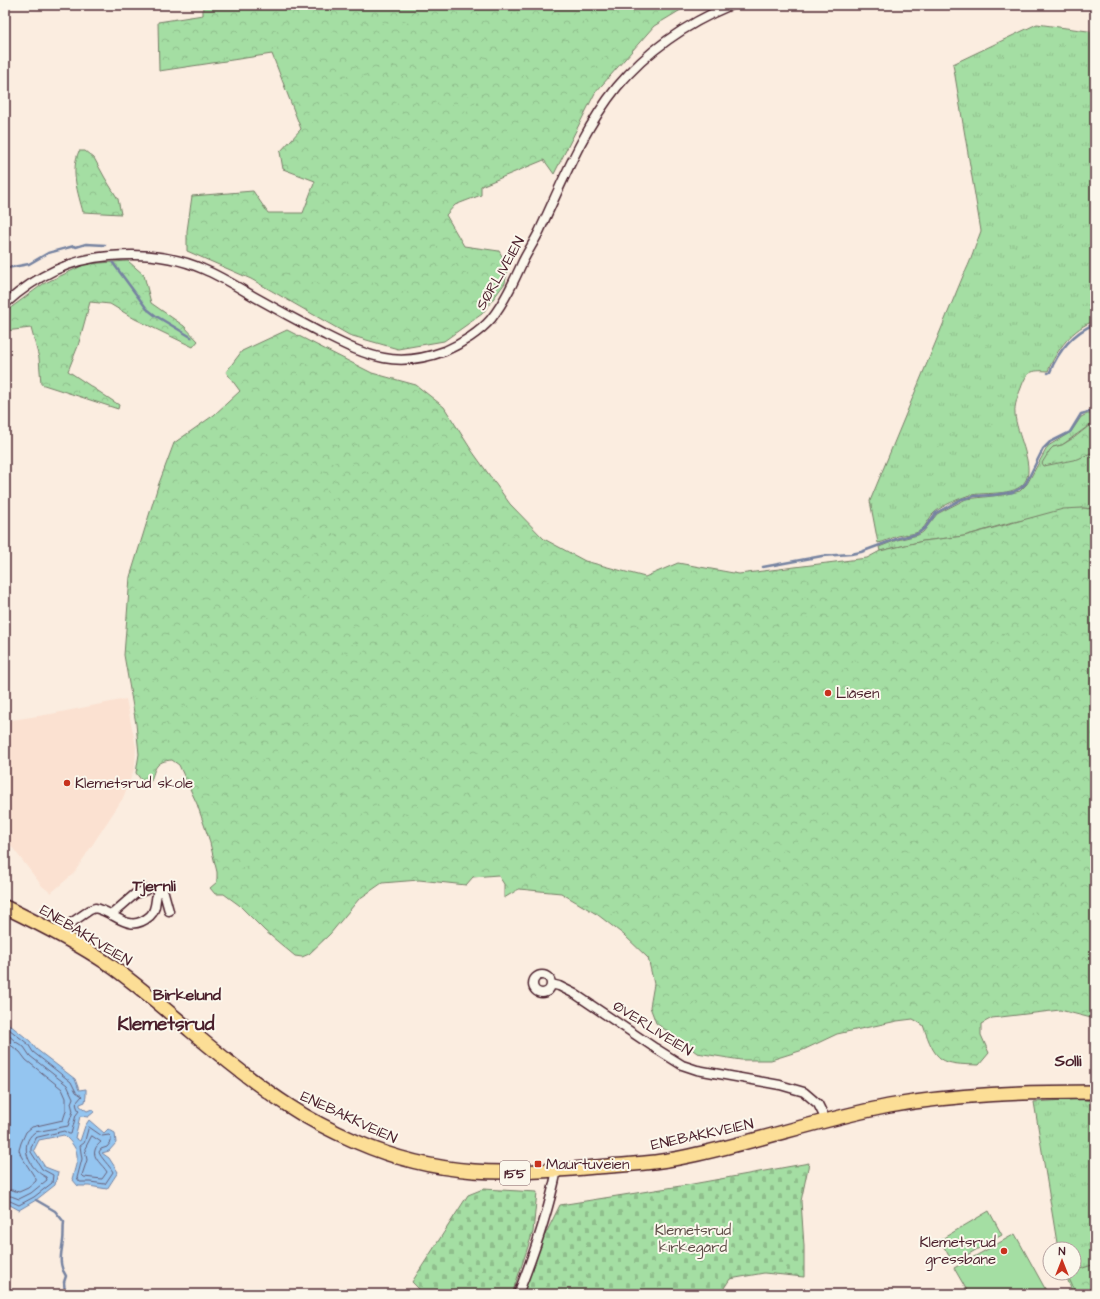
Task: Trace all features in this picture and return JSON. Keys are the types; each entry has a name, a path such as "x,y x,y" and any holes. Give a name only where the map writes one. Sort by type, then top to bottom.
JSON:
{"main road":[{"name":"ENEBAKKVEIEN","path":"5,907 73,943 106,963 233,1065 299,1112 349,1138 390,1156 453,1170 497,1173 640,1163 689,1156 824,1121 928,1100 1007,1094 1095,1092"}],"street":[{"name":"SØRLIVEIEN","path":"5,304 18,292 36,280 66,264 100,256 145,254 176,260 204,269 309,327 362,352 386,359 413,359 445,350 480,330 506,297 577,151 617,87 639,63 665,41 712,13 731,5"},
{"path":"68,925 93,908 128,923 137,923 146,919 152,914 155,909 158,889 161,888 163,889 169,911"},
{"path":"111,915 136,894 146,890"},
{"name":"ØVERLIVEIEN","path":"551,984 559,986 575,994 654,1048 696,1070 804,1092 818,1104 823,1114 824,1121"},
{"path":"518,1294 540,1232 557,1170"}],"shaded area":[{"name":"Klemetsrud skole","path":"126,699 136,747 135,767 123,798 74,873 51,893 42,886 5,838 5,721 51,714"}],"green space":[{"path":"203,5 689,5 654,26 595,93 554,174 544,160 481,186 481,195 455,205 446,215 464,246 499,251 508,266 505,283 482,314 444,341 398,349 349,335 251,279 187,251 187,231 192,196 253,191 268,213 303,213 315,181 283,169 280,152 301,129 272,54 159,71 158,22 203,15"},
{"path":"1037,24 1095,32 1095,321 1087,324 1066,341 1051,363 1048,371 1034,371 1025,378 1023,382 1015,407 1016,422 1028,465 1026,480 1021,486 1006,492 979,494 964,497 947,504 935,512 919,532 898,536 878,543 870,501 981,231 953,64"},
{"path":"79,151 85,151 94,158 118,199 121,214 83,212 77,190 75,174 76,159"},
{"path":"128,261 144,275 151,303 184,326 198,341 193,347 135,319 110,304 90,302 78,346 68,371 119,405 118,409 41,384 39,358 31,328 5,331 5,312 43,284 86,264"},
{"path":"287,330 372,373 416,385 444,407 472,451 510,504 544,539 585,561 645,577 678,563 739,574 867,558 880,551 923,541 964,536 1063,509 1095,509 1095,1019 1060,1010 992,1018 981,1024 981,1035 989,1053 979,1065 956,1064 941,1059 932,1047 923,1025 913,1019 837,1034 803,1050 771,1060 741,1060 697,1053 656,1023 650,1007 654,984 648,958 624,935 598,915 561,893 519,889 504,898 504,884 498,875 473,877 466,885 419,880 382,883 359,899 330,934 309,954 302,957 295,956 265,931 239,905 224,894 215,894 210,888 217,882 217,872 209,839 197,804 179,765 172,760 159,764 155,769 151,781 142,781 136,773 139,754 136,724 124,655 130,577 158,486 174,443 214,415 240,391 226,372 242,351"},
{"path":"1087,414 1095,414 1094,422 1062,445 1053,447 1092,452 1095,451 1095,509 1082,508 1009,523 964,536 923,541 880,551 879,547 897,540 918,535 923,532 937,514 966,499 1002,495 1020,491 1027,484 1048,446 1071,432 1081,417"},
{"path":"1095,421 1095,451 1078,459 1044,466 1042,463 1053,447 1062,445 1075,437"},
{"path":"1080,1099 1095,1102 1095,1294 1073,1294 1068,1281 1082,1281 1082,1241 1057,1241 1034,1102"},
{"name":"Klemetsrud kirkegård","path":"809,1163 801,1201 804,1246 804,1277 764,1273 730,1279 720,1294 524,1294 523,1289 543,1235 545,1235 560,1205 687,1185"},
{"path":"483,1189 537,1192 533,1232 512,1294 424,1294 412,1282 468,1195"},
{"path":"989,1211 1002,1235 953,1263 940,1240"},
{"name":"Klemetsrud gressbane","path":"1015,1234 1048,1294 969,1294 954,1268"},
{"path":"1095,1264 1095,1294 1076,1294 1070,1281 1082,1281 1082,1268"}],"water":[{"path":"5,1021 30,1041 36,1049 75,1079 79,1090 86,1089 85,1102 80,1104 80,1106 87,1111 92,1109 94,1112 88,1117 80,1116 75,1138 80,1141 85,1126 89,1120 104,1133 108,1129 115,1133 116,1143 109,1151 102,1153 109,1158 118,1172 107,1189 78,1186 72,1179 77,1155 74,1146 64,1135 39,1140 34,1150 45,1167 58,1172 55,1185 36,1200 19,1210 10,1205 5,1208"}],"waterway":[{"path":"7,268 29,264 48,253 74,246 76,247 86,244 105,245"},
{"path":"113,263 147,309 191,337"},
{"path":"1048,373 1050,372 1057,357 1068,343 1087,327 1095,324"},
{"path":"763,567 822,556 861,552 899,538 917,534 925,528 936,513 962,499 975,496 1013,492 1021,488 1026,483 1043,449 1050,442 1070,432 1081,414 1095,412"},
{"path":"36,1200 55,1211 64,1222 61,1263 63,1272 66,1276 64,1282 65,1294"}],"place":[{"name":"Liåsen","path":"828,693"},
{"name":"Klemetsrud skole","path":"67,783"},
{"name":"Maurtuveien","path":"538,1164"},
{"name":"Klemetsrud gressbane","path":"1004,1251"}],"district":[{"name":"Tjernli","path":"154,885"},
{"name":"Birkelund","path":"187,994"},
{"name":"Klemetsrud","path":"166,1023"},
{"name":"Solli","path":"1068,1060"}]}
